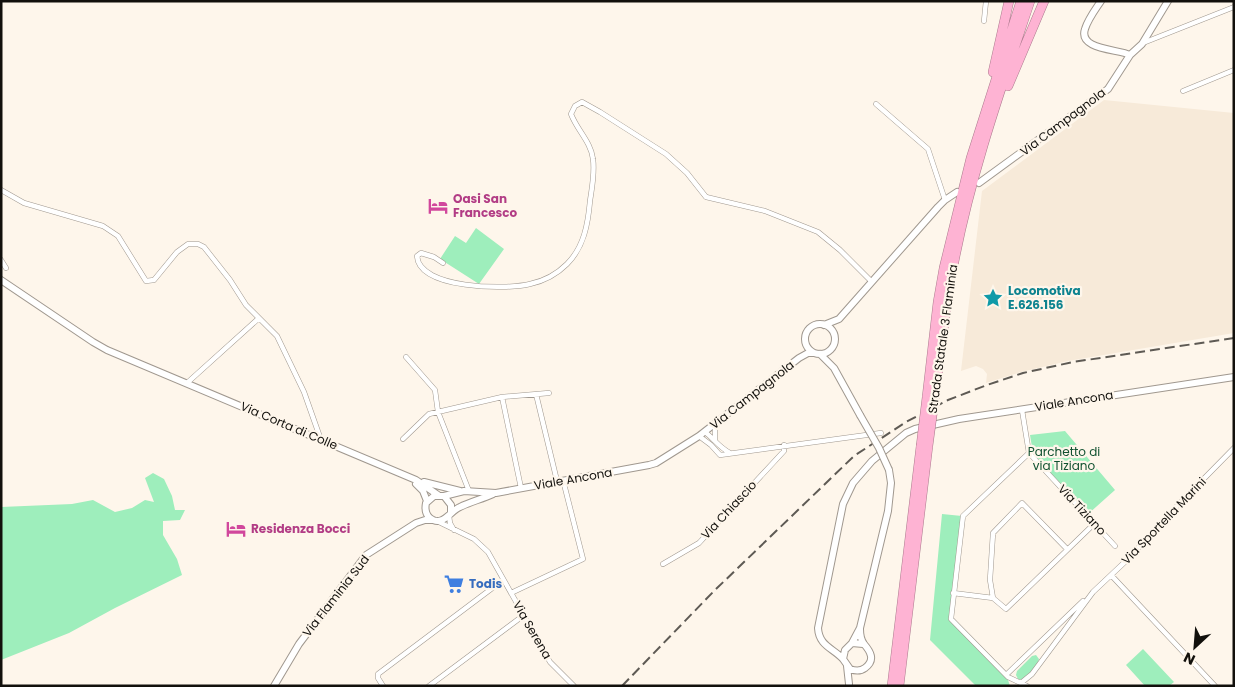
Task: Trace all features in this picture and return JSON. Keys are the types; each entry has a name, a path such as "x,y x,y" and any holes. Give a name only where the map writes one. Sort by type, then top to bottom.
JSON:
{"highway":[{"path":"971,158 976,126 994,71 1009,1"},
{"name":"Strada Statale 3 Flaminia","path":"931,395 938,302 944,268 971,158 1021,1"},
{"name":"Strada Statale 3 Flaminia","path":"892,686 931,395 953,265 982,151 1030,1"},
{"path":"982,151 1044,1"},
{"name":"Strada Statale 3 Flaminia","path":"899,686 924,446"}],"main road":[{"path":"1101,1 1086,26 1085,39 1092,45 1130,55"},
{"name":"Via Campagnola","path":"979,183 1100,96 1114,81 1130,55 1142,44 1168,1"},
{"name":"Via Campagnola","path":"649,465 675,452 702,434 799,358 808,353 830,350 834,342 839,319 945,200 957,192"},
{"name":"Via Corta di Colle","path":"1,280 93,342 168,376 413,479 441,495"},
{"name":"Via Campagnola","path":"799,358 806,345 805,336 810,328 839,319"},
{"path":"824,325 831,330 834,337"},
{"path":"806,345 834,368"},
{"path":"830,350 834,368 879,448 889,470 891,483 888,511 860,628 843,654 843,659 847,666 849,685"},
{"name":"Viale Ancona","path":"843,659 820,639 818,628 843,504 853,483 872,460 897,439 915,429 958,419 1234,377"},
{"name":"Viale Ancona","path":"450,514 459,507 496,493 649,465"},
{"name":"Via Corta di Colle","path":"413,479 423,491 427,501"},
{"name":"Viale Ancona","path":"413,479 469,491 496,493"},
{"path":"469,491 477,496 476,501"},
{"name":"Viale Ancona","path":"441,495 469,491"},
{"path":"427,501 434,496 441,495 450,501 452,508 450,514"},
{"name":"Via Flaminia Sud","path":"416,523 425,510 427,501"},
{"path":"425,510 430,518 435,521"},
{"name":"Via Flaminia Sud","path":"274,686 299,644 366,555 416,523 424,520 444,520 450,514"},
{"path":"849,685 858,670 866,667 871,659 870,650 863,644 860,628"},
{"path":"832,650 863,644"},
{"path":"847,666 858,670"}],"street":[{"path":"984,21 986,1"},
{"path":"1142,44 1234,7"},
{"path":"1184,91 1234,70"},
{"path":"443,262 427,254 421,253 417,256 417,263 428,273 456,284 468,286 528,285 548,278 567,265 578,249 587,228 593,179 591,152 572,114 574,106 582,102 666,154 687,174 706,198 765,212 818,232 840,250 872,282"},
{"path":"876,104 928,149 945,200"},
{"path":"1,190 24,203 103,226 118,236 146,281 154,280 177,252 188,244 198,244 204,247 230,280 246,305 277,336 304,392 321,440"},
{"path":"1,260 6,268"},
{"path":"187,383 258,319"},
{"path":"406,357 435,390 438,412 469,491"},
{"path":"511,592 583,559 536,394"},
{"path":"403,439 428,414 502,396 549,394"},
{"path":"502,396 521,488"},
{"path":"1017,684 951,619 963,516 1029,453 1022,410"},
{"path":"716,441 715,429 719,420"},
{"path":"730,454 881,433"},
{"name":"Via Campagnola","path":"702,434 716,441 720,448 730,454"},
{"name":"Via Campagnola","path":"702,434 720,455 730,454"},
{"name":"Via Chiascio","path":"664,564 699,542 784,451 784,445"},
{"name":"Via Sportella Marini","path":"1007,676 1128,559 1233,450"},
{"name":"Via Tiziano","path":"1029,453 1115,546"},
{"path":"993,598 990,580 994,533 1022,503 1067,549"},
{"path":"450,514 450,523 455,531"},
{"name":"Via Serena","path":"435,521 474,539 488,552 550,662 574,686"},
{"path":"953,593 993,598 1006,609 1094,524"},
{"path":"1111,575 1215,686"},
{"path":"383,686 378,678 378,674 503,580"},
{"name":"Via Sportella Marini","path":"1017,684 1028,686 1032,674 1094,592"},
{"path":"429,686 524,615"},
{"name":"Via Sportella Marini","path":"1017,684 1032,674"},
{"path":"1007,676 1017,684"}],"shaded area":[{"path":"1104,100 1234,113 1234,333 1068,361 1021,372 986,383 987,374 983,369 976,366 961,371 982,191"}],"green space":[{"path":"476,228 504,249 479,284 440,259 455,236 466,243"},
{"name":"Parchetto di via Tiziano","path":"1065,431 1115,490 1087,515 1033,453 1030,435"},
{"path":"153,473 164,479 172,496 175,510 185,510 180,520 163,521 163,535 177,559 182,575 69,633 1,660 1,507 72,504 93,500 115,512 132,508 145,500 154,502 145,478"},
{"path":"942,514 962,516 950,619 1007,677 1010,686 976,686 930,640"},
{"path":"1143,649 1174,682 1169,686 1145,686 1126,665"},
{"path":"1036,655 1039,659 1038,662 1026,679 1018,679 1017,671 1032,656"}],"railway":[{"path":"622,686 714,591 854,456 906,422 948,400 1023,373 1073,362 1234,338"}],"place":[{"name":"Oasi San Francesco","path":"438,206"},
{"name":"Locomotiva E.626.156","path":"993,298"},
{"name":"Residenza Bocci","path":"236,529"},
{"name":"Todis","path":"454,584"}]}
